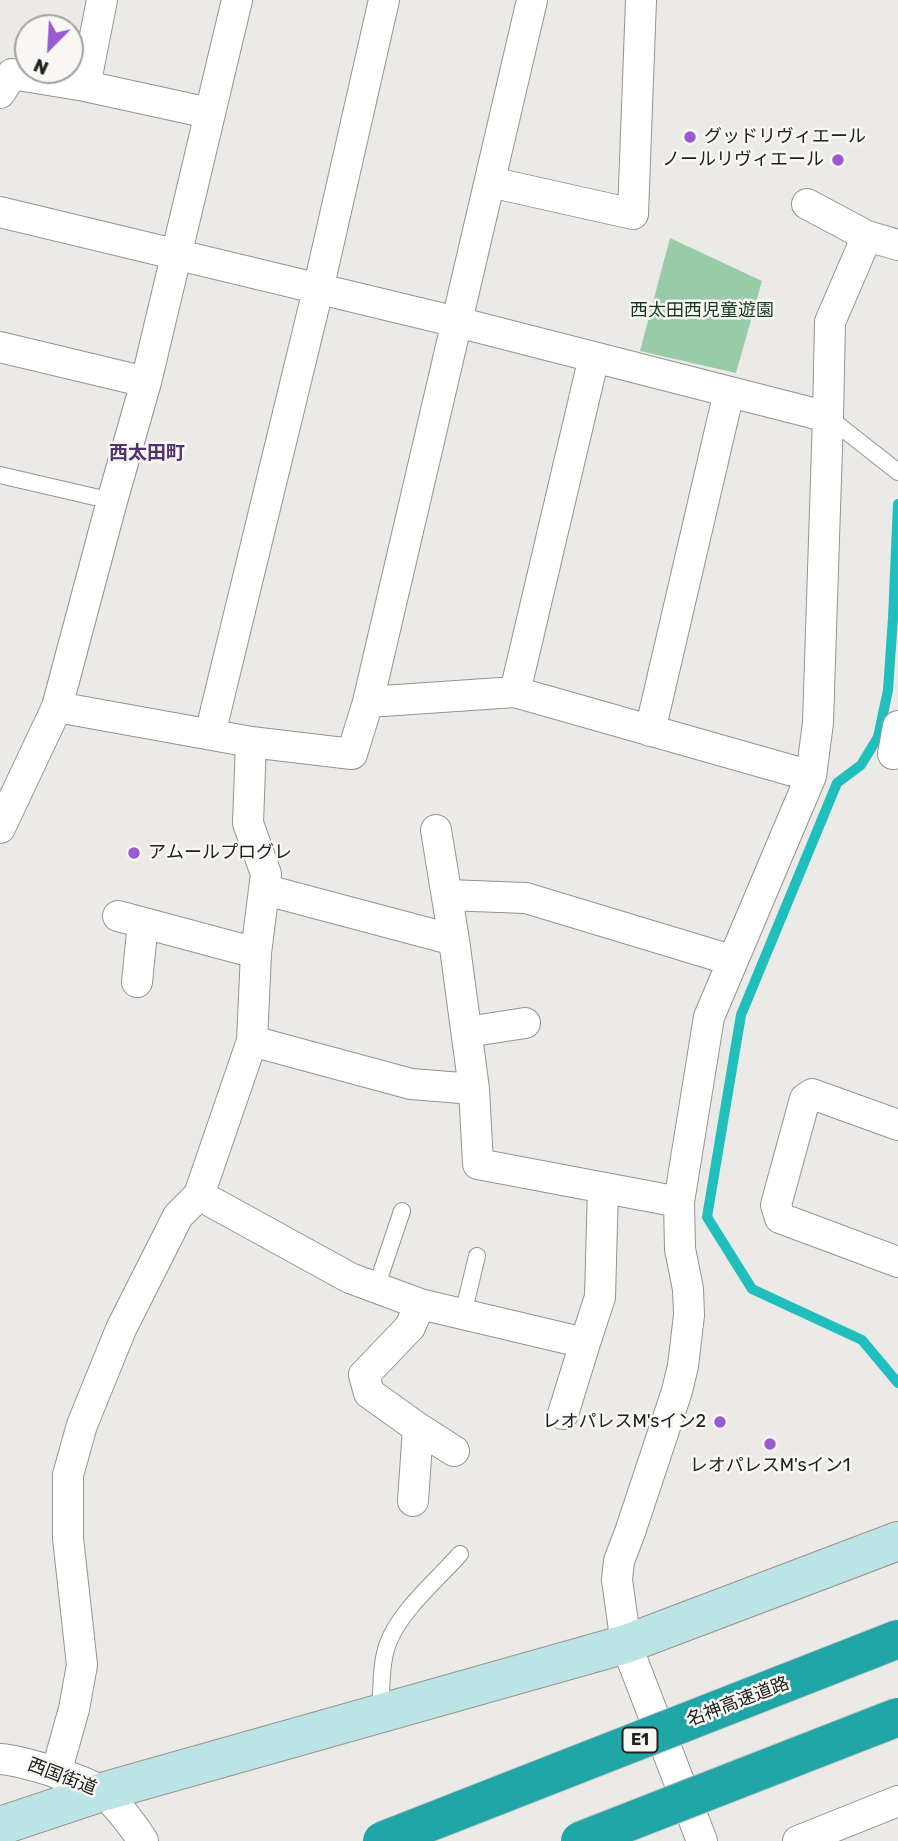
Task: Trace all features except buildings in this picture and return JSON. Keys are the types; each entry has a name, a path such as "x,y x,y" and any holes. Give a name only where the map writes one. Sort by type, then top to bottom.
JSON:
{"highway":[{"name":"名神高速道路","path":"382,1841 898,1639"},
{"path":"580,1841 898,1717"}],"street":[{"path":"85,86 102,0"},
{"path":"0,828 57,707 146,382 237,0"},
{"path":"210,734 318,290 384,0"},
{"path":"57,707 251,742 352,754 368,702 532,0"},
{"path":"490,182 633,214 641,0"},
{"path":"4,77 85,86 209,113"},
{"path":"807,204 867,236 898,245"},
{"path":"0,212 828,417"},
{"path":"702,1841 626,1644 617,1580 619,1561 677,1391 687,1340 688,1289 680,1249 679,1202 709,1017 811,776 818,723 830,322 867,236"},
{"path":"0,347 146,382"},
{"path":"515,692 594,357"},
{"path":"650,731 729,392"},
{"path":"368,702 515,692 811,776"},
{"path":"56,1773 75,1709 82,1665 68,1538 68,1475 82,1426 121,1329 178,1216 199,1195 252,1041 256,953 266,874 248,823 251,742"},
{"path":"436,830 467,1032 474,1089 478,1164 679,1202"},
{"path":"266,890 454,940"},
{"path":"447,895 526,898 731,960"},
{"path":"137,982 130,920 256,953"},
{"path":"467,1032 525,1023"},
{"path":"252,1041 411,1084 474,1089"},
{"path":"898,1125 812,1094 805,1099 776,1205 780,1218 898,1262"},
{"path":"563,1414 600,1297 603,1188"},
{"path":"199,1195 350,1278 376,1288 420,1304 585,1343"},
{"path":"420,1304 410,1327 364,1375 369,1393 454,1451"},
{"path":"413,1502 418,1427"},
{"path":"0,1826 103,1792 626,1644 898,1541"},
{"name":"西国街道","path":"0,1759 23,1762 103,1792 132,1824 143,1841"},
{"path":"798,1841 898,1801"}],"lane":[{"path":"828,417 898,472"},
{"path":"0,475 112,501"},
{"path":"376,1288 402,1211"},
{"path":"463,1314 477,1256"},
{"path":"380,1714 383,1662 389,1642 402,1617 460,1554"}],"green space":[{"name":"西太田西児童遊園","path":"670,238 762,281 736,373 640,351"}],"waterway":[{"path":"898,504 888,690 878,737 861,765 837,783 741,1015 707,1217 752,1289 862,1340 898,1383"}],"place":[{"name":"グッドリヴィエール","path":"690,137"},
{"name":"ノールリヴィエール","path":"838,160"},
{"name":"アムールプログレ","path":"134,853"},
{"name":"レオパレスM'sイン2","path":"720,1422"},
{"name":"レオパレスM'sイン1","path":"770,1444"}],"district":[{"name":"西太田町","path":"147,454"}]}
